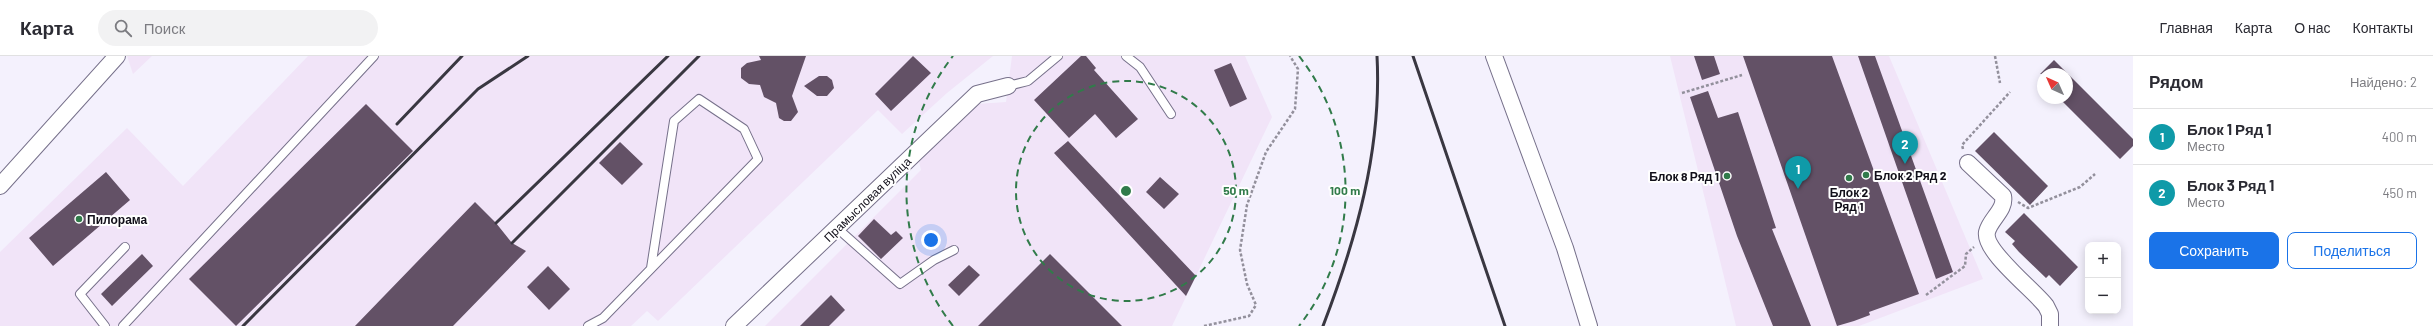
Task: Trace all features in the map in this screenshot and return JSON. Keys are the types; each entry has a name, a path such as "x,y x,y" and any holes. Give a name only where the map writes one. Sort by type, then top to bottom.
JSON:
{"street":[{"path":"0,186 117,56"},
{"path":"1494,56 1565,248 1589,326"},
{"name":"Прамысловая вуліца","path":"734,326 977,94 1008,86"},
{"path":"1968,163 1999,190 2004,202 1992,221 1986,236 1989,245 2046,306 2050,314 2050,326"}],"lane":[{"path":"123,326 374,56"},
{"path":"1008,86 1028,81 1058,56"},
{"path":"1126,56 1140,66 1171,114"},
{"path":"588,326 603,318 758,159 744,129 699,99 674,122 651,268"},
{"path":"836,228 900,284 934,260 954,250"},
{"path":"105,326 80,294 125,247"}],"path":[{"path":"1204,326 1249,316 1256,305 1246,284 1240,250 1247,205 1266,152 1295,109 1298,69 1290,56"},
{"path":"1995,56 2000,83"},
{"path":"1682,93 1742,75"},
{"path":"1968,163 1962,145 2010,92"},
{"path":"2004,202 2017,201 2028,208 2080,187 2095,174"},
{"path":"1926,295 1965,266 1966,254 1986,236"}],"shaded area":[{"path":"127,56 152,56 133,74"},
{"path":"308,56 993,56 947,93 902,134 878,110 658,321 647,311 631,326 0,326 0,252 127,128 183,186"},
{"path":"1012,56 1245,56 1272,117 1172,326 765,326 921,170 919,162 977,104 1006,102"},
{"path":"1670,56 1889,56 1983,279 1859,326 1736,326"}],"building":[{"path":"759,56 806,56 792,96 798,112 791,121 784,121 779,118 776,103 764,97 760,85 749,84 741,78 741,68 747,63 761,60"},
{"path":"913,56 931,73 891,111 875,94"},
{"path":"1081,56 1086,56 1096,68 1094,70 1138,119 1116,138 1095,114 1069,138 1034,100"},
{"path":"1694,56 1714,56 1720,74 1702,80"},
{"path":"1743,56 1832,56 1919,294 1869,312 1870,315 1837,326"},
{"path":"1858,56 1875,56 1953,272 1936,279"},
{"path":"2054,60 2062,68 2046,68"},
{"path":"1231,63 1247,99 1230,107 1214,70"},
{"path":"819,76 827,76 832,80 834,88 827,96 817,96 804,86"},
{"path":"2073,79 2133,139 2133,146 2120,159 2065,104 2073,104"},
{"path":"1708,91 1718,118 1738,112 1776,228 1772,229 1811,326 1773,326 1737,236 1690,97"},
{"path":"366,104 413,151 236,326 189,279"},
{"path":"1994,132 2048,186 2030,205 1975,151"},
{"path":"1068,141 1196,276 1186,296 1054,153"},
{"path":"620,142 643,164 622,185 599,163"},
{"name":"Пилорама","path":"106,172 130,200 53,266 29,238"},
{"path":"1160,177 1179,194 1164,209 1146,192"},
{"path":"475,202 496,223 512,243 526,251 453,326 355,326"},
{"path":"2024,213 2078,267 2060,286 2049,275 2046,278 2019,252 2012,244 2015,241 2005,232"},
{"path":"874,219 891,235 896,231 903,238 881,259 858,236"},
{"path":"142,254 153,266 112,306 101,294"},
{"path":"1050,254 1122,326 978,326"},
{"path":"969,265 980,275 959,296 948,285"},
{"path":"548,266 570,289 549,310 527,287"},
{"path":"831,295 845,310 829,326 800,326"}],"railway":[{"path":"397,124 462,56"},
{"path":"243,326 478,89 528,56"},
{"path":"496,223 668,56"},
{"path":"512,243 699,56"},
{"path":"1323,326 1335,294 1356,227 1371,160 1377,91 1377,56"},
{"path":"1413,56 1505,326"}],"place":[{"name":"Блок 3 Ряд 1","path":"1905,164"},
{"name":"Блок 2 Ряд 2","path":"1866,175"},
{"name":"Блок 8 Ряд 1","path":"1727,176"},
{"name":"Блок 2 Ряд 1","path":"1849,178"},
{"name":"Блок 1 Ряд 1","path":"1798,189"},
{"name":"Пилорама","path":"79,219"}]}
